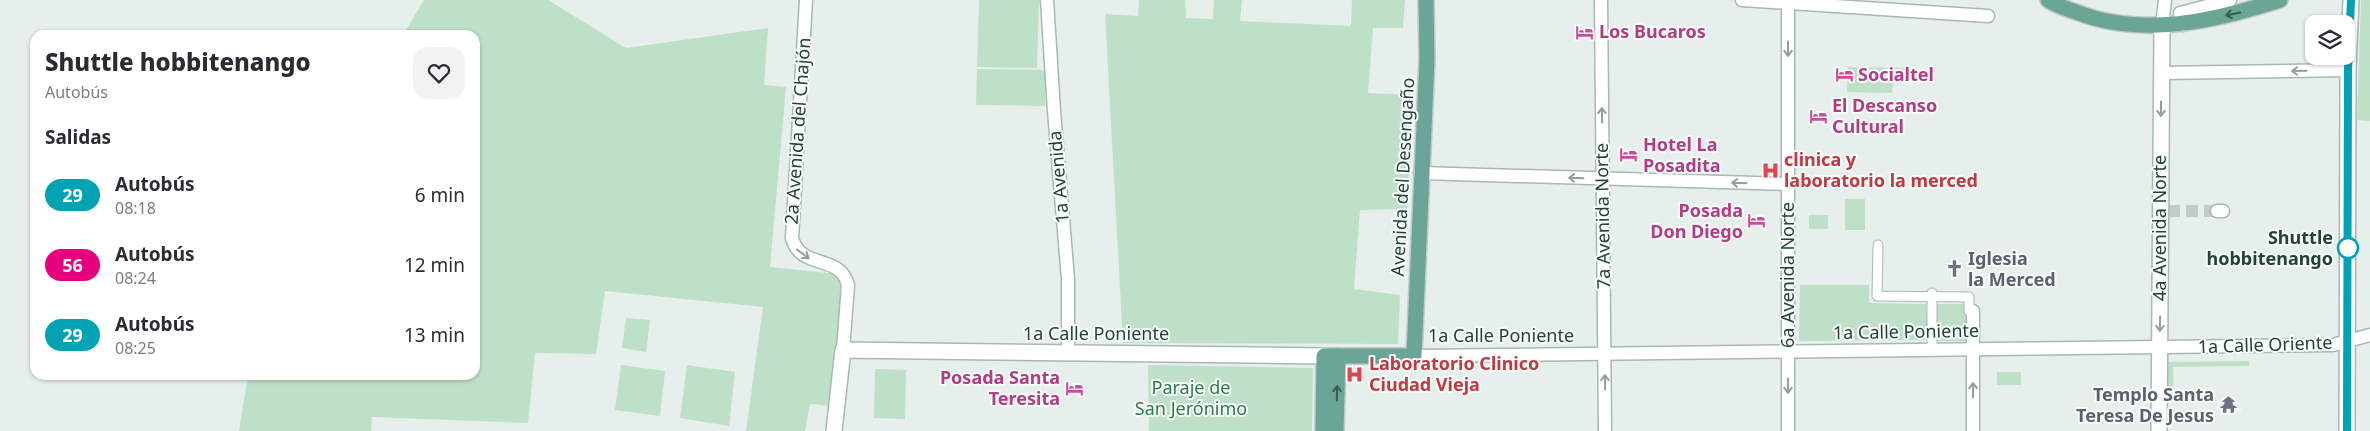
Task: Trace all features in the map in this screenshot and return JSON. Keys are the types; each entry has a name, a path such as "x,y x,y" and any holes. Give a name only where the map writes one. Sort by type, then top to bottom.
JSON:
{"main road":[{"name":"Avenida del Desengaño","path":"1414,356 1420,173 1427,59 1426,0"},
{"path":"2048,0 2093,19 2112,22 2182,19 2245,11 2280,0"},
{"path":"1323,431 1331,356"},
{"path":"1331,356 1336,431"},
{"name":"1a Calle Poniente","path":"1331,356 1414,356"}],"street":[{"name":"2a Avenida del Chajón","path":"806,0 792,238 796,249 803,255 835,267 842,272 847,280 842,350"},
{"name":"1a Avenida","path":"1048,0 1054,111 1068,278 1068,353"},
{"name":"7a Avenida Norte","path":"1602,0 1605,431"},
{"path":"1742,0 1988,16"},
{"path":"2163,20 2165,0"},
{"path":"2182,19 2230,0"},
{"path":"2347,431 2348,70 2351,0"},
{"name":"6a Avenida Norte","path":"1788,2 1788,431"},
{"name":"4a Avenida Norte","path":"2159,431 2159,348 2164,211 2161,73 2163,20"},
{"path":"2161,73 2348,70"},
{"path":"1420,173 1788,184"},
{"path":"1878,246 1877,296 1932,295 1969,297 1969,311 1973,311 1973,431"},
{"path":"1932,295 1932,350"},
{"name":"1a Calle Oriente","path":"2159,348 2334,345 2370,335"},
{"name":"1a Calle Poniente","path":"1414,356 2159,348"},
{"name":"1a Calle Poniente","path":"842,350 1331,356"},
{"path":"834,431 842,350"}],"green space":[{"path":"424,0 548,0 626,48 768,28 764,85 786,87 770,267 837,274 843,284 831,406 810,404 805,431 746,431 763,307 605,291 596,354 535,353 528,423 372,417 371,431 239,431 247,380 480,380 480,30 406,30"},
{"path":"979,0 1039,0 1037,68 977,67"},
{"path":"1139,0 1185,0 1186,18 1213,19 1214,0 1242,0 1240,21 1351,26 1352,0 1405,0 1403,28 1373,28 1368,93 1413,95 1407,209 1360,210 1354,289 1400,295 1398,344 1123,343 1105,14 1138,16"},
{"path":"2361,0 2370,0 2370,121 2357,120"},
{"path":"1848,67 1917,68 1917,79 1893,78 1892,93 1847,92"},
{"path":"977,69 1046,70 1045,106 976,105"},
{"path":"1845,199 1865,199 1865,230 1845,230"},
{"path":"1809,215 1828,215 1828,229 1809,229"},
{"path":"1800,285 1869,285 1869,303 1926,304 1928,340 1799,341"},
{"path":"1936,304 1967,304 1967,341 1936,341"},
{"path":"626,318 650,320 646,352 622,348"},
{"path":"2249,361 2249,366 2173,367 2174,401 2166,401 2166,362"},
{"path":"621,365 665,371 660,416 615,410"},
{"path":"687,365 735,372 729,426 680,418"},
{"name":"Paraje de San Jerónimo","path":"1148,365 1313,368 1312,431 1149,431"},
{"path":"875,369 906,370 905,419 874,418"},
{"path":"1997,372 2021,372 2021,385 1997,385"}],"tunnel":[{"path":"2168,211 2217,211"}],"bus line":[{"name":"29","path":"2347,431 2348,70 2351,0"}],"place":[{"name":"Los Bucaros","path":"1585,32"},
{"name":"Socialtel","path":"1844,75"},
{"name":"El Descanso Cultural","path":"1818,116"},
{"name":"Hotel La Posadita","path":"1629,155"},
{"name":"clinica y laboratorio la merced","path":"1770,170"},
{"name":"Posada Don Diego","path":"1757,221"},
{"name":"Shuttle hobbitenango","path":"2348,248"},
{"name":"Iglesia la Merced","path":"1954,269"},
{"name":"Laboratorio Clinico Ciudad Vieja","path":"1355,374"},
{"name":"Posada Santa Teresita","path":"1074,388"},
{"name":"Templo Santa Teresa De Jesus","path":"2228,405"}]}
